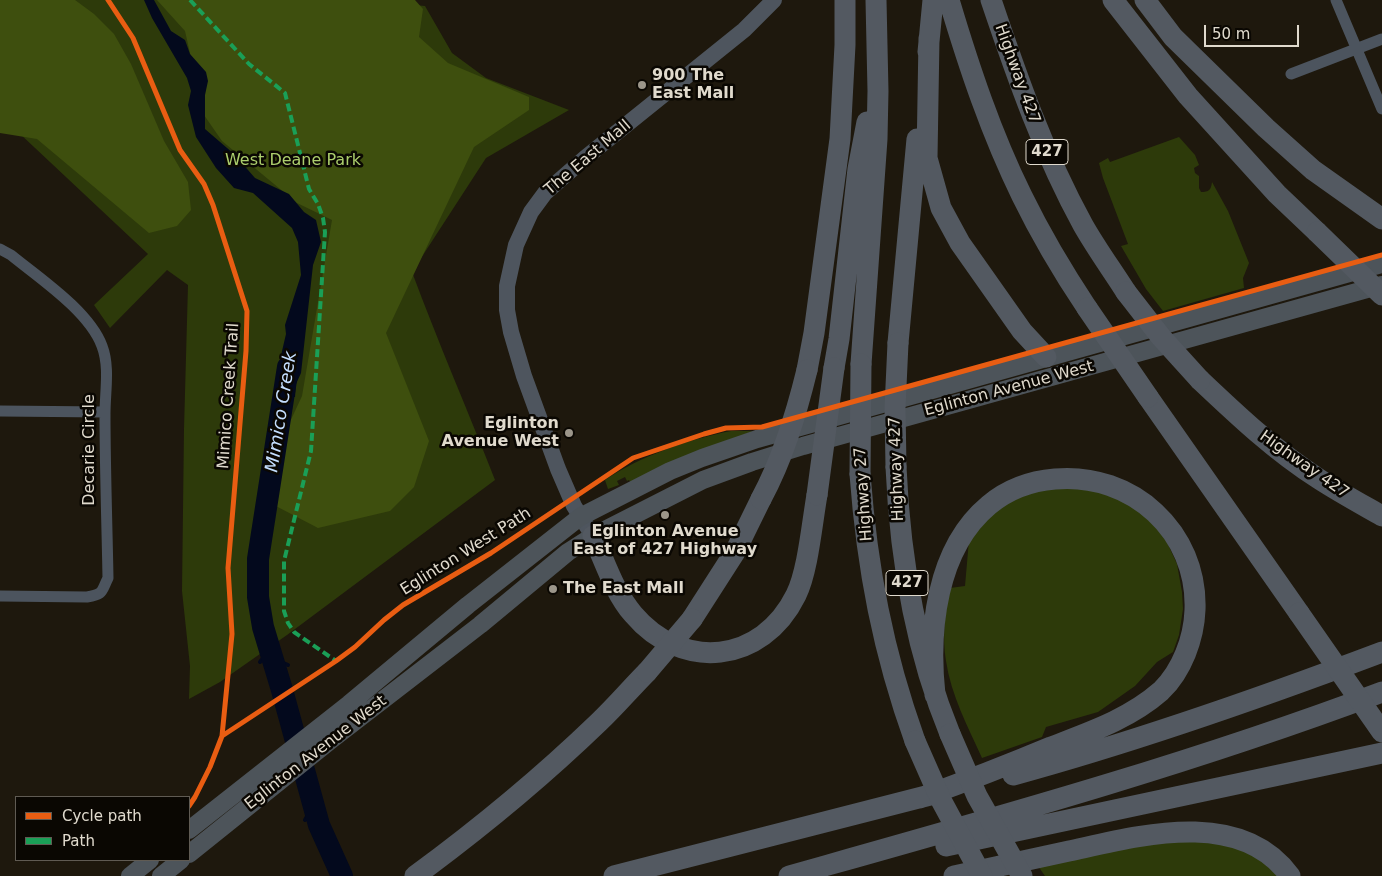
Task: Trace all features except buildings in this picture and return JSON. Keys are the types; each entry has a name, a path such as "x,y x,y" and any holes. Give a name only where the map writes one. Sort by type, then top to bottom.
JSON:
{"highway":[{"path":"415,876 440,858 548,769 600,721 647,672 692,619 735,552 774,476 797,410 814,333 840,139 845,45 845,0"},
{"name":"Highway 27","path":"876,0 878,91 876,146 861,364 860,474 868,556 880,620 895,680 916,741 944,806 982,876"},
{"name":"427","path":"929,38 933,0"},
{"path":"949,0 969,67 993,131 1022,196 1046,242 1087,308 1148,397 1382,732"},
{"name":"Highway 427","path":"991,0 1033,117 1056,172 1084,226 1126,292 1161,338 1200,380 1252,429 1318,478 1382,516"},
{"path":"1113,0 1188,96 1277,194 1382,295"},
{"path":"1145,0 1173,37 1266,128 1313,170 1379,217"},
{"path":"929,38 927,158 941,208 966,251 1022,332 1046,357"},
{"name":"Highway 427","path":"929,38 898,343 895,401 898,512 909,591 919,639 935,695 977,796 1022,876"},
{"path":"592,536 626,606 644,626 659,638 677,648 704,653 724,652 743,647 766,635 782,618 796,594 804,565 817,495 839,339 858,169 866,124 878,91"},
{"path":"920,798 1103,727 1139,709 1163,689 1176,671 1186,652 1195,616 1192,576 1176,536 1168,525 1144,503 1125,491 1099,482 1072,478 1044,480 1021,486 998,498 982,511 969,526 948,566 940,591 934,626 935,695"},
{"path":"614,876 1010,776 1112,748 1250,701 1382,652"},
{"path":"789,876 1105,785 1308,719 1382,692"},
{"path":"797,876 1382,753"},
{"path":"954,876 1116,840 1195,831 1225,835 1247,842 1269,854 1290,876"}],"main road":[{"name":"The East Mall","path":"592,536 571,500 558,469 524,376 511,332 507,286 516,244 531,212 545,193 585,158 744,30 774,0"},
{"name":"Eglinton Avenue West","path":"190,829 580,517 670,471 732,447 806,424 1382,264"},
{"name":"Eglinton Avenue West","path":"190,853 331,740 480,625 560,558 592,536 703,480 752,462 822,441 1382,285"},
{"path":"130,876 149,861"},
{"path":"161,876 180,861"}],"street":[{"path":"1336,0 1382,110"},
{"path":"1291,74 1382,38"},
{"name":"Decarie Circle","path":"0,250 11,255 73,305 102,345 106,362 108,578 104,589 99,595 87,597 0,596"},
{"path":"0,411 105,412"}],"green space":[{"name":"West Deane Park","path":"0,0 372,0 425,6 452,53 486,78 569,110 486,158 412,272 495,480 287,635 220,682 189,699 190,666 182,591 188,285 167,270 110,328 94,305 148,254 2,117"},
{"path":"0,0 75,0 94,14 114,34 131,64 164,141 188,182 191,210 177,226 149,233 37,139 0,133"},
{"path":"157,0 415,0 423,9 419,37 448,63 529,97 529,110 474,147 386,333 429,441 414,487 390,511 318,528 272,504 282,439 302,396 332,220 297,203 222,141 204,115 185,31"},
{"path":"1179,137 1195,155 1199,165 1194,168 1195,173 1199,176 1201,192 1209,190 1212,182 1228,211 1249,263 1243,278 1244,288 1163,311 1146,289 1121,246 1128,244 1099,163 1108,158 1110,162"},
{"path":"731,431 753,431 631,483 625,477 617,481 619,485 608,489 605,480 634,463 682,444"},
{"path":"1083,487 1111,496 1132,506 1151,521 1166,540 1177,564 1182,592 1183,609 1179,635 1173,652 1157,662 1135,686 1098,712 1046,727 1042,737 982,758 966,723 948,674 944,643 950,588 965,586 969,540 996,510 1018,497 1042,489"},
{"path":"1176,839 1234,846 1261,860 1278,876 1045,876 1038,866"}],"water":[{"path":"144,0 154,0 171,31 185,40 190,54 206,72 208,81 205,95 205,129 234,154 255,178 289,194 304,212 316,220 321,242 313,265 301,373 296,384 295,397 278,398 279,364 286,334 285,325 301,275 298,242 292,228 253,193 234,188 216,168 196,137 188,105 191,91 187,78 152,18"}],"waterway":[{"name":"Mimico Creek","path":"288,367 258,559 258,597 263,627 319,825 342,876"},
{"path":"260,662 270,649"},
{"path":"272,658 288,665"},
{"path":"305,820 314,804"}],"marked path":[{"path":"190,0 249,64 285,93 309,189 318,204 323,218 325,232 311,451 284,561 284,611 288,623 294,632 336,661"}],"cycle path":[{"name":"Mimico Creek Trail","path":"108,0 133,38 180,150 204,184 213,205 247,311 246,351 228,568 232,634 222,736"},
{"name":"Eglinton West Path","path":"190,804 210,767 222,736 336,661 403,605 491,553 633,458 726,428 762,427 1382,255"}],"place":[{"name":"900 The East Mall","path":"642,85"},
{"name":"Eglinton Avenue West","path":"569,433"},
{"name":"Eglinton Avenue East of 427 Highway","path":"665,515"},
{"name":"The East Mall","path":"553,589"}]}
